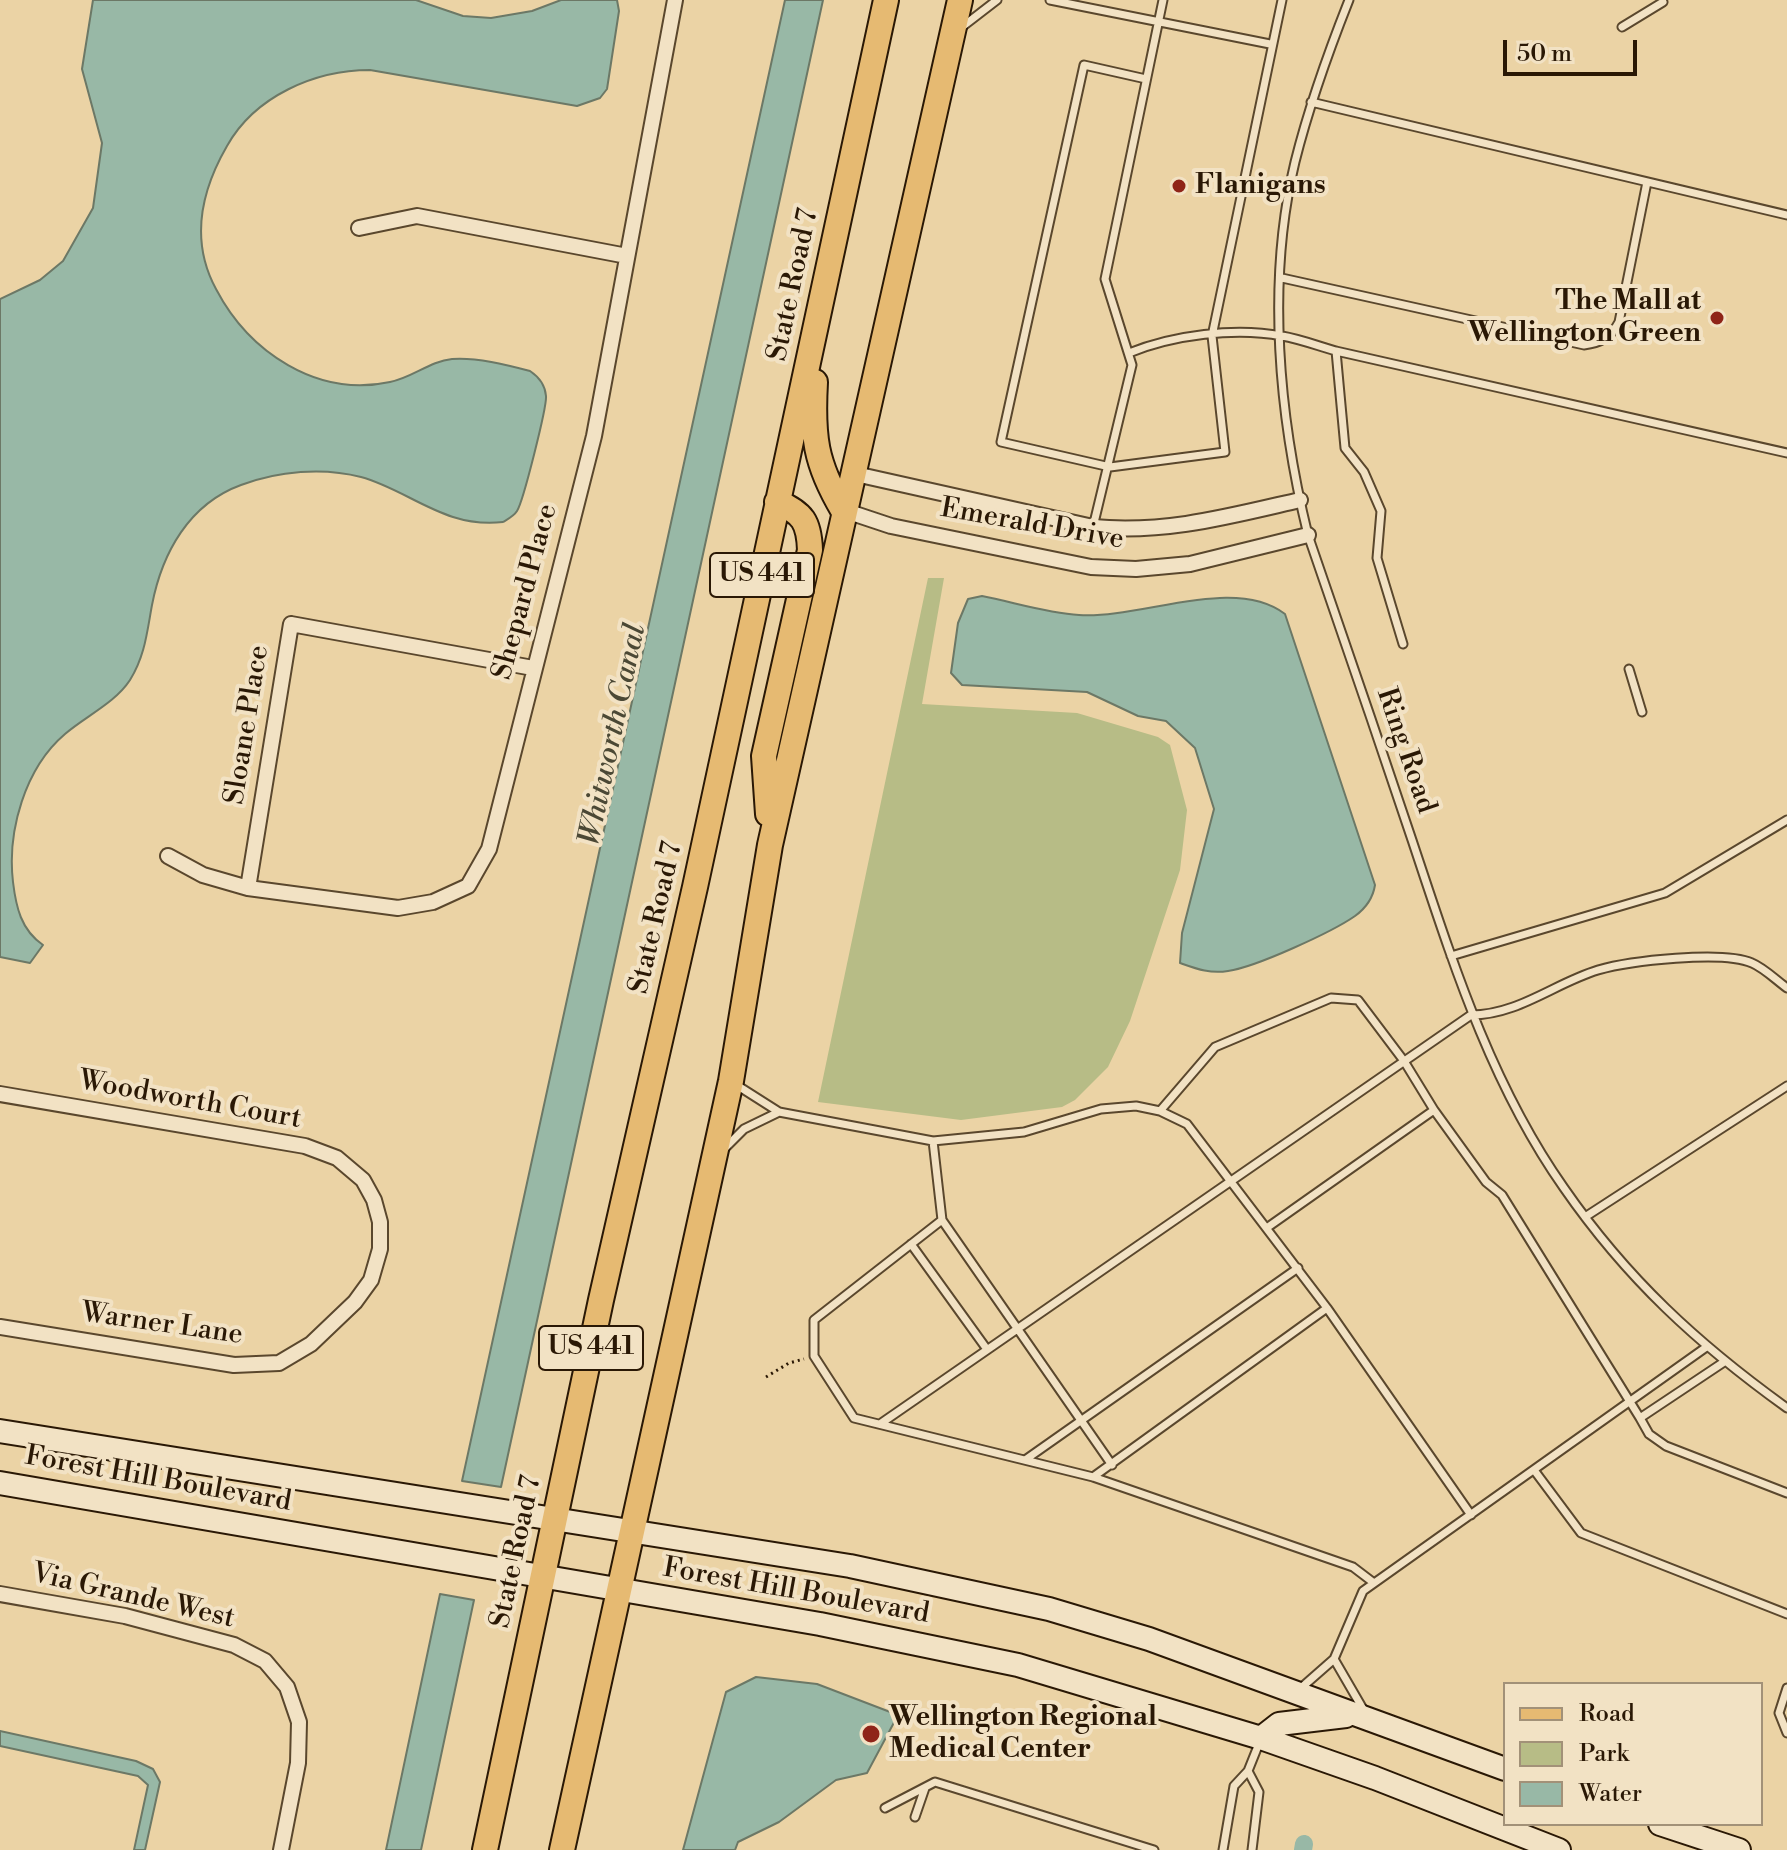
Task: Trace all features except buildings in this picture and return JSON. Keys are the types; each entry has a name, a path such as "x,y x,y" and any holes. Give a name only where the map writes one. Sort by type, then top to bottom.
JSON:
{"main road":[{"name":"State Road 7","path":"485,1850 554,1520 886,0"},
{"name":"US 441","path":"562,1850 731,1081 770,845 851,473 960,0"},
{"path":"819,311 813,430 817,459 843,510"},
{"path":"770,845 764,756 810,550 809,528 799,512 777,502"},
{"name":"Forest Hill Boulevard","path":"0,1431 850,1566 1049,1609 1149,1639 1503,1768"},
{"name":"Forest Hill Boulevard","path":"0,1483 820,1624 1018,1665 1261,1738 1375,1778 1559,1850"},
{"path":"1261,1738 1279,1724 1365,1720"},
{"path":"1666,1826 1739,1850"}],"street":[{"name":"Shepard Place","path":"168,856 203,875 248,888 398,908 433,902 468,886 489,849 594,436 675,0"},
{"path":"359,228 417,216 627,256"},
{"name":"Emerald Drive","path":"851,473 1093,527 1131,531 1178,528 1300,500"},
{"name":"Emerald Drive","path":"843,510 891,526 1091,567 1136,569 1190,564 1308,535"},
{"name":"Sloane Place","path":"248,888 291,624 533,668"},
{"name":"Woodworth Court","path":"0,1094 305,1146 337,1158 363,1180"},
{"name":"Warner Lane","path":"0,1327 234,1365 279,1363 311,1344 355,1302 371,1280 380,1249 380,1222 374,1200 363,1180"},
{"name":"Via Grande West","path":"0,1594 125,1616 234,1645 265,1661 287,1687 299,1722 298,1763 281,1850"}],"lane":[{"path":"951,36 997,0"},
{"path":"1050,0 1270,44"},
{"path":"1093,527 1110,467 1132,365 1105,279 1163,0"},
{"path":"1146,79 1084,65 1001,442 1110,467 1225,452 1212,336 1270,44 1282,0"},
{"name":"Ring Road","path":"1349,0 1311,102 1294,165 1282,278 1283,385 1308,535 1471,1015 1509,1097 1585,1217 1655,1300 1705,1348 1787,1408"},
{"path":"1622,27 1663,2"},
{"path":"1311,102 1787,215"},
{"path":"1282,278 1584,345 1595,344 1606,339 1619,322 1647,182"},
{"path":"1129,353 1167,341 1212,336 1281,335 1336,351 1787,453"},
{"path":"1336,351 1345,448 1364,472 1381,511 1377,558 1403,644"},
{"path":"1629,669 1642,712"},
{"path":"1451,956 1665,893 1787,820"},
{"path":"880,1424 1471,1015 1495,1015 1599,970 1672,959 1715,957 1751,962 1787,988"},
{"path":"1160,1111 1215,1047 1331,998 1345,996 1358,1000 1404,1061 1434,1110 1486,1182 1502,1195 1649,1434 1666,1446 1787,1493"},
{"path":"731,1081 779,1112 933,1141 1024,1132 1101,1109 1136,1106 1160,1111 1187,1124 1298,1268 1471,1515"},
{"path":"1585,1217 1787,1086"},
{"path":"1268,1227 1434,1110"},
{"path":"713,1164 744,1129 779,1112"},
{"path":"933,1141 942,1220 1112,1465"},
{"path":"942,1220 814,1320 814,1356 854,1418 1093,1477 1353,1567 1374,1583"},
{"path":"911,1244 986,1348"},
{"path":"1025,1460 1298,1268"},
{"path":"1093,1477 1327,1308"},
{"path":"1297,1693 1334,1659 1363,1591 1705,1348"},
{"path":"1640,1418 1724,1362"},
{"path":"1534,1470 1581,1533 1787,1614"},
{"path":"1334,1659 1365,1720"},
{"path":"1787,1688 1779,1713 1787,1733"},
{"path":"1223,1850 1234,1786 1248,1771 1261,1738"},
{"path":"1248,1771 1259,1792 1252,1850"},
{"path":"885,1808 935,1782 1154,1850"},
{"path":"915,1817 925,1788"}],"path":[{"path":"766,1377 789,1363 808,1359"}],"green space":[{"path":"928,578 944,578 922,704 1077,713 1158,737 1170,745 1187,810 1180,870 1130,1021 1108,1067 1075,1100 1062,1107 961,1120 818,1102"}],"water":[{"path":"93,0 416,0 463,16 491,18 532,11 561,0 617,0 619,11 607,89 600,98 577,106 370,70 349,71 308,81 270,100 253,113 227,146 205,198 201,235 203,253 216,289 230,312 266,350 288,365 337,383 363,385 390,382 452,359 481,360 530,371 541,381 546,396 539,435 520,504 517,511 503,522 463,520 361,477 316,471 270,476 241,485 207,504 193,518 171,549 163,567 142,653 130,680 116,696 51,748 29,782 16,822 12,862 18,909 29,932 43,945 30,963 0,957 0,299 40,280 63,261 93,208 102,143 82,69"},
{"path":"785,0 823,0 501,1487 462,1481"},
{"path":"982,596 1079,615 1104,615 1214,598 1240,598 1264,603 1285,614 1375,885 1366,906 1344,923 1312,939 1241,968 1221,972 1180,963 1182,933 1214,809 1195,748 1166,721 1138,716 1087,692 962,685 951,673 958,623 968,599"},
{"path":"440,1594 474,1600 421,1850 386,1850"},
{"path":"756,1677 817,1684 898,1715 867,1773 836,1780 779,1822 738,1842 735,1850 683,1850 726,1692"},
{"path":"0,1731 136,1761 153,1769 160,1782 145,1850 134,1850 148,1785 138,1776 0,1746"}],"waterway":[{"path":"1303,1850 1304,1844"}],"place":[{"name":"Flanigans","path":"1179,186"},
{"name":"The Mall at Wellington Green","path":"1717,318"},
{"name":"Wellington Regional Medical Center","path":"871,1734"}],"water label":[{"name":"Whitworth Canal","path":"614,735"}]}
